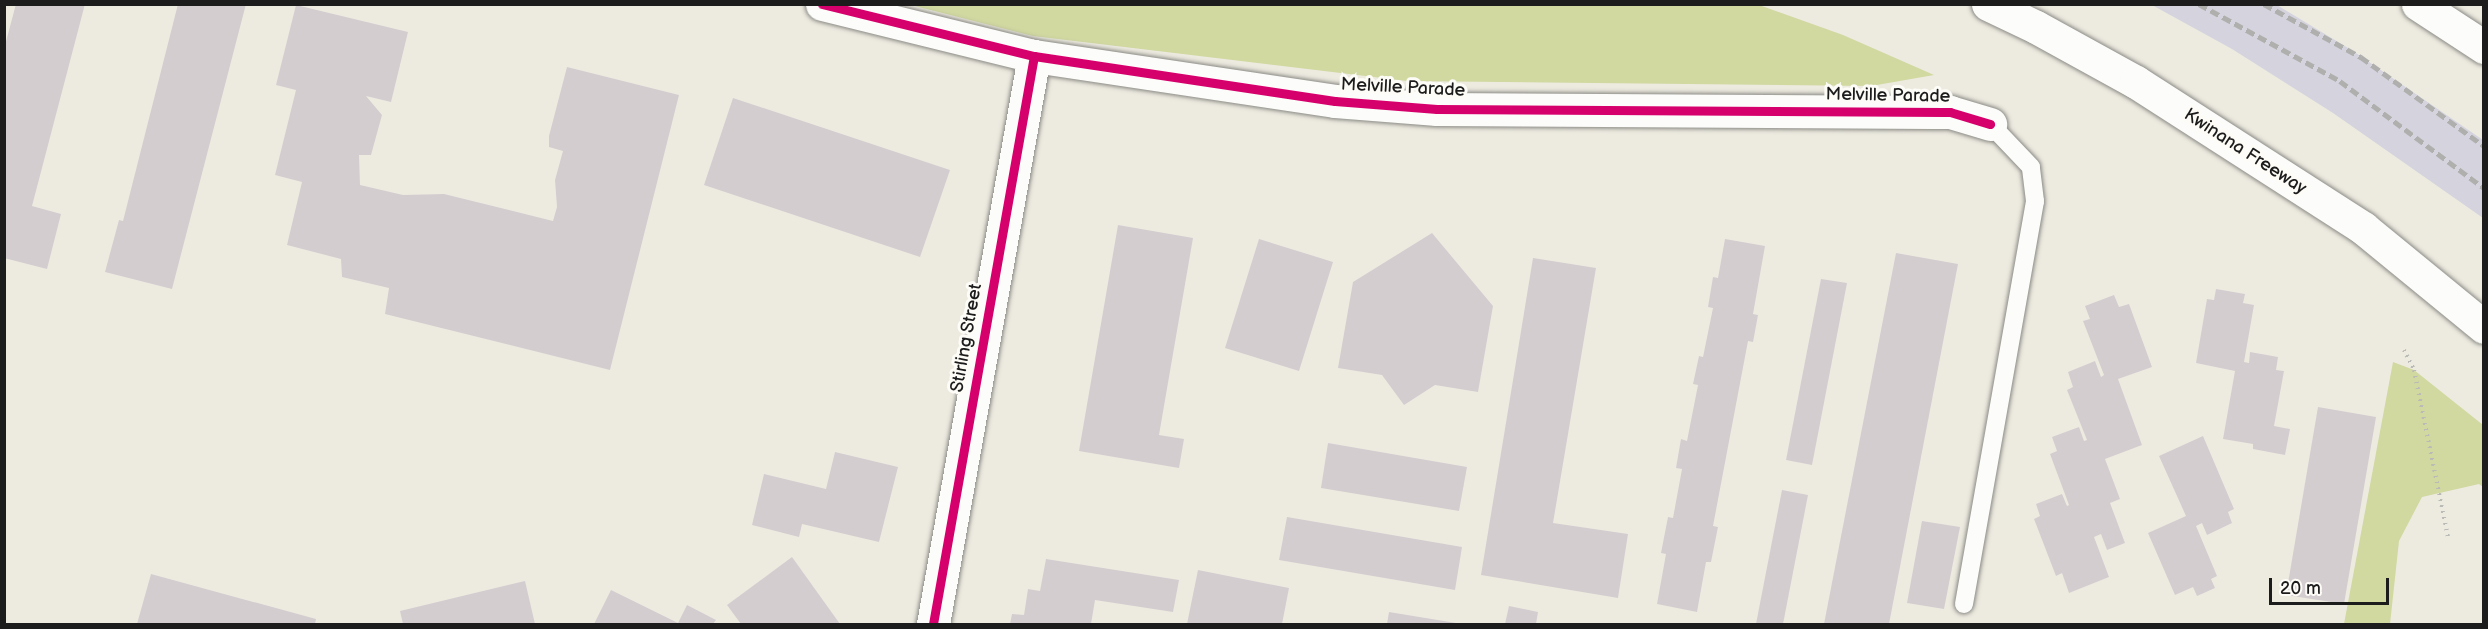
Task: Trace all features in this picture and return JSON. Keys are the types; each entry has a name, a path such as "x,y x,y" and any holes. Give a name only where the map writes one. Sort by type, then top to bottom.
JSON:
{"main road":[{"name":"Melville Parade","path":"822,4 1034,56 1346,102 1437,109 1950,112 1990,124"},
{"name":"Kwinana Freeway","path":"1988,4 2036,27 2136,82 2363,228 2484,327"},
{"path":"2418,4 2484,47"},
{"name":"Stirling Street","path":"933,624 1034,56"},
{"path":"2363,228 2484,298"}],"lane":[{"path":"1964,604 2035,201 2031,167 1990,124"}],"path":[{"path":"2404,350 2414,370 2448,537"}],"shaded area":[{"path":"2152,5 2277,5 2353,51 2483,140 2483,218 2333,113 2232,49"}],"green space":[{"path":"911,5 1759,5 1843,35 1934,75 1871,86 1407,81 1033,36"},
{"path":"2393,362 2414,370 2483,425 2483,487 2479,484 2422,497 2399,541 2390,624 2344,624"}],"building":[{"path":"16,4 85,4 32,206 61,214 47,269 4,258 4,49"},
{"path":"178,4 246,4 172,289 105,272 119,220 123,221"},
{"path":"296,5 408,32 391,102 366,96 382,115 371,155 359,155 360,185 403,195 444,194 553,221 557,207 555,180 563,151 549,147 549,136 567,67 679,95 610,370 385,314 389,288 342,277 341,259 287,245 302,182 275,175 296,90 276,85"},
{"path":"733,98 950,170 920,257 704,185"},
{"path":"1118,225 1193,238 1159,435 1184,439 1179,468 1079,451"},
{"path":"1432,233 1493,306 1478,392 1435,385 1404,405 1382,375 1338,368 1353,282"},
{"path":"1259,239 1333,262 1299,371 1225,348"},
{"path":"1725,239 1765,246 1753,314 1758,315 1753,342 1748,341 1713,526 1718,527 1711,562 1706,562 1697,612 1657,604 1666,554 1661,553 1668,517 1673,518 1682,469 1676,468 1681,439 1687,441 1698,385 1693,384 1699,356 1703,357 1713,308 1708,307 1713,277 1718,278"},
{"path":"1896,253 1958,264 1889,624 1824,624"},
{"path":"1533,258 1596,268 1553,523 1628,534 1618,598 1481,575"},
{"path":"1821,279 1847,283 1812,465 1786,460"},
{"path":"2216,289 2245,294 2243,303 2254,305 2244,362 2249,363 2250,352 2278,357 2276,370 2284,371 2274,426 2290,429 2285,455 2253,449 2253,444 2223,439 2235,371 2196,363 2207,299 2214,300"},
{"path":"2114,295 2119,307 2129,304 2152,367 2118,379 2142,445 2105,459 2120,499 2110,503 2125,543 2107,550 2101,534 2094,537 2109,577 2069,593 2062,573 2056,576 2034,519 2040,516 2036,504 2062,494 2067,506 2069,505 2050,454 2057,451 2052,437 2079,427 2084,441 2087,440 2067,390 2073,387 2068,372 2095,361 2101,377 2104,375 2083,321 2090,319 2085,306"},
{"path":"2318,407 2376,417 2344,604 2286,595"},
{"path":"2203,436 2234,509 2228,512 2232,523 2207,535 2202,523 2196,526 2217,576 2211,579 2215,588 2197,596 2193,587 2175,595 2148,533 2186,516 2159,456"},
{"path":"1328,443 1467,467 1459,511 1321,488"},
{"path":"835,452 898,467 879,542 802,524 799,537 752,525 764,474 826,489"},
{"path":"1782,490 1808,495 1783,624 1756,624"},
{"path":"1287,517 1462,547 1455,590 1279,560"},
{"path":"1922,521 1960,527 1944,609 1907,603"},
{"path":"792,557 840,624 741,624 727,605"},
{"path":"1046,559 1179,580 1173,612 1095,600 1091,624 1010,624 1012,614 1024,615 1028,589 1040,591"},
{"path":"1198,570 1289,588 1282,624 1187,624"},
{"path":"151,574 316,619 315,624 137,624"},
{"path":"525,581 535,624 403,624 400,611"},
{"path":"611,590 678,623 687,605 716,620 713,624 594,624"},
{"path":"1509,606 1538,612 1536,624 1505,624"},
{"path":"1389,612 1456,623 1456,624 1387,624"}],"railway":[{"path":"2199,4 2340,81 2484,188"},
{"path":"2264,4 2361,57 2484,146"}],"cycle path":[{"path":"822,4 1034,56 1335,101 1437,109 1950,112 1990,124"},
{"path":"933,624 1034,56"}]}
